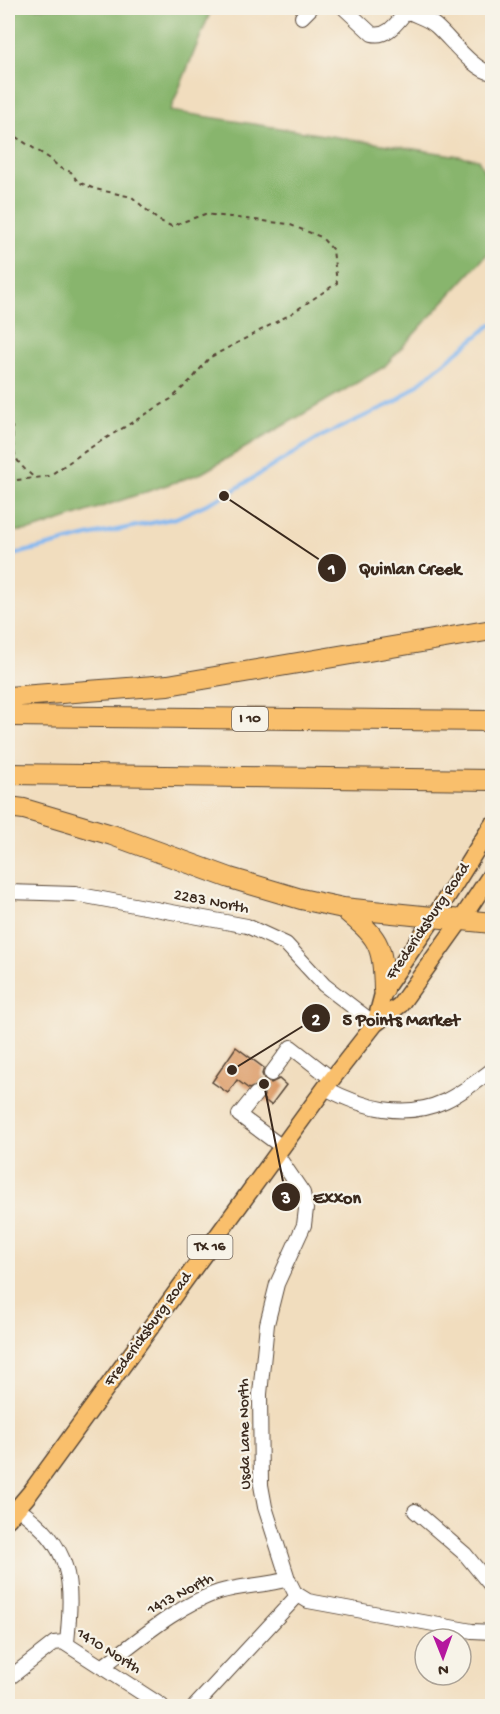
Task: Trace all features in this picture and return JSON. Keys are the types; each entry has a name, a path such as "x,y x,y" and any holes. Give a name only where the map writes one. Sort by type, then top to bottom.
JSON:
{"highway":[{"path":"8,697 168,685 492,630"},
{"name":"I 10","path":"8,716 492,721"},
{"path":"8,774 492,780"},
{"path":"8,807 24,808 112,835 230,878 301,899 344,908 492,923"},
{"path":"344,908 366,926 375,938 383,960 384,990"}],"main road":[{"name":"Fredericksburg Road","path":"375,1024 384,990 435,916 492,825"},
{"name":"Fredericksburg Road","path":"12,1514 30,1493 329,1084 375,1024 400,1005 492,873"}],"street":[{"path":"344,8 372,34 378,36 388,31 405,9 413,16 433,23 481,69 492,72"},
{"name":"2283 North","path":"8,892 75,894 247,926 286,944 324,985 375,1024"},
{"path":"271,1074 291,1047 329,1084 365,1106 389,1110 417,1110 446,1101 492,1070"},
{"name":"Usda Lane North","path":"256,1094 239,1115 279,1151 303,1193 306,1209 304,1224 284,1267 272,1303 267,1324 261,1378 261,1485 288,1580 298,1595"},
{"path":"415,1511 465,1554 492,1587"},
{"path":"12,1514 46,1531 63,1558 71,1593 67,1643"},
{"name":"1413 North","path":"102,1666 130,1647 145,1633 216,1593 288,1580"},
{"path":"195,1707 298,1595 320,1603 492,1632"},
{"name":"1410 North","path":"8,1679 54,1643 67,1643 162,1707"}],"path":[{"path":"8,34 14,41 8,58"},
{"path":"8,132 49,158 60,168 71,172 78,182 95,189 132,197 152,215 171,226 205,214 288,224 321,237 333,250 337,283 289,315 209,358 193,378 171,399 93,446 50,476 8,481"},
{"path":"12,426 14,456 35,478"}],"green space":[{"path":"8,8 212,8 170,111 478,159 492,187 492,249 384,367 202,473 33,530 8,532"}],"building":[{"path":"236,1047 264,1068 262,1074 265,1081 271,1083 279,1079 286,1085 271,1105 263,1099 265,1091 258,1085 249,1089 237,1080 228,1093 212,1082"}],"waterway":[{"path":"8,556 92,535 176,518 224,496 320,437 397,401 492,324"}],"tunnel":[{"path":"256,1094 271,1074"}],"place":[{"name":"Quinlan Creek","path":"224,496"},
{"name":"5 Points Market","path":"232,1070"},
{"name":"Exxon","path":"264,1084"}]}
